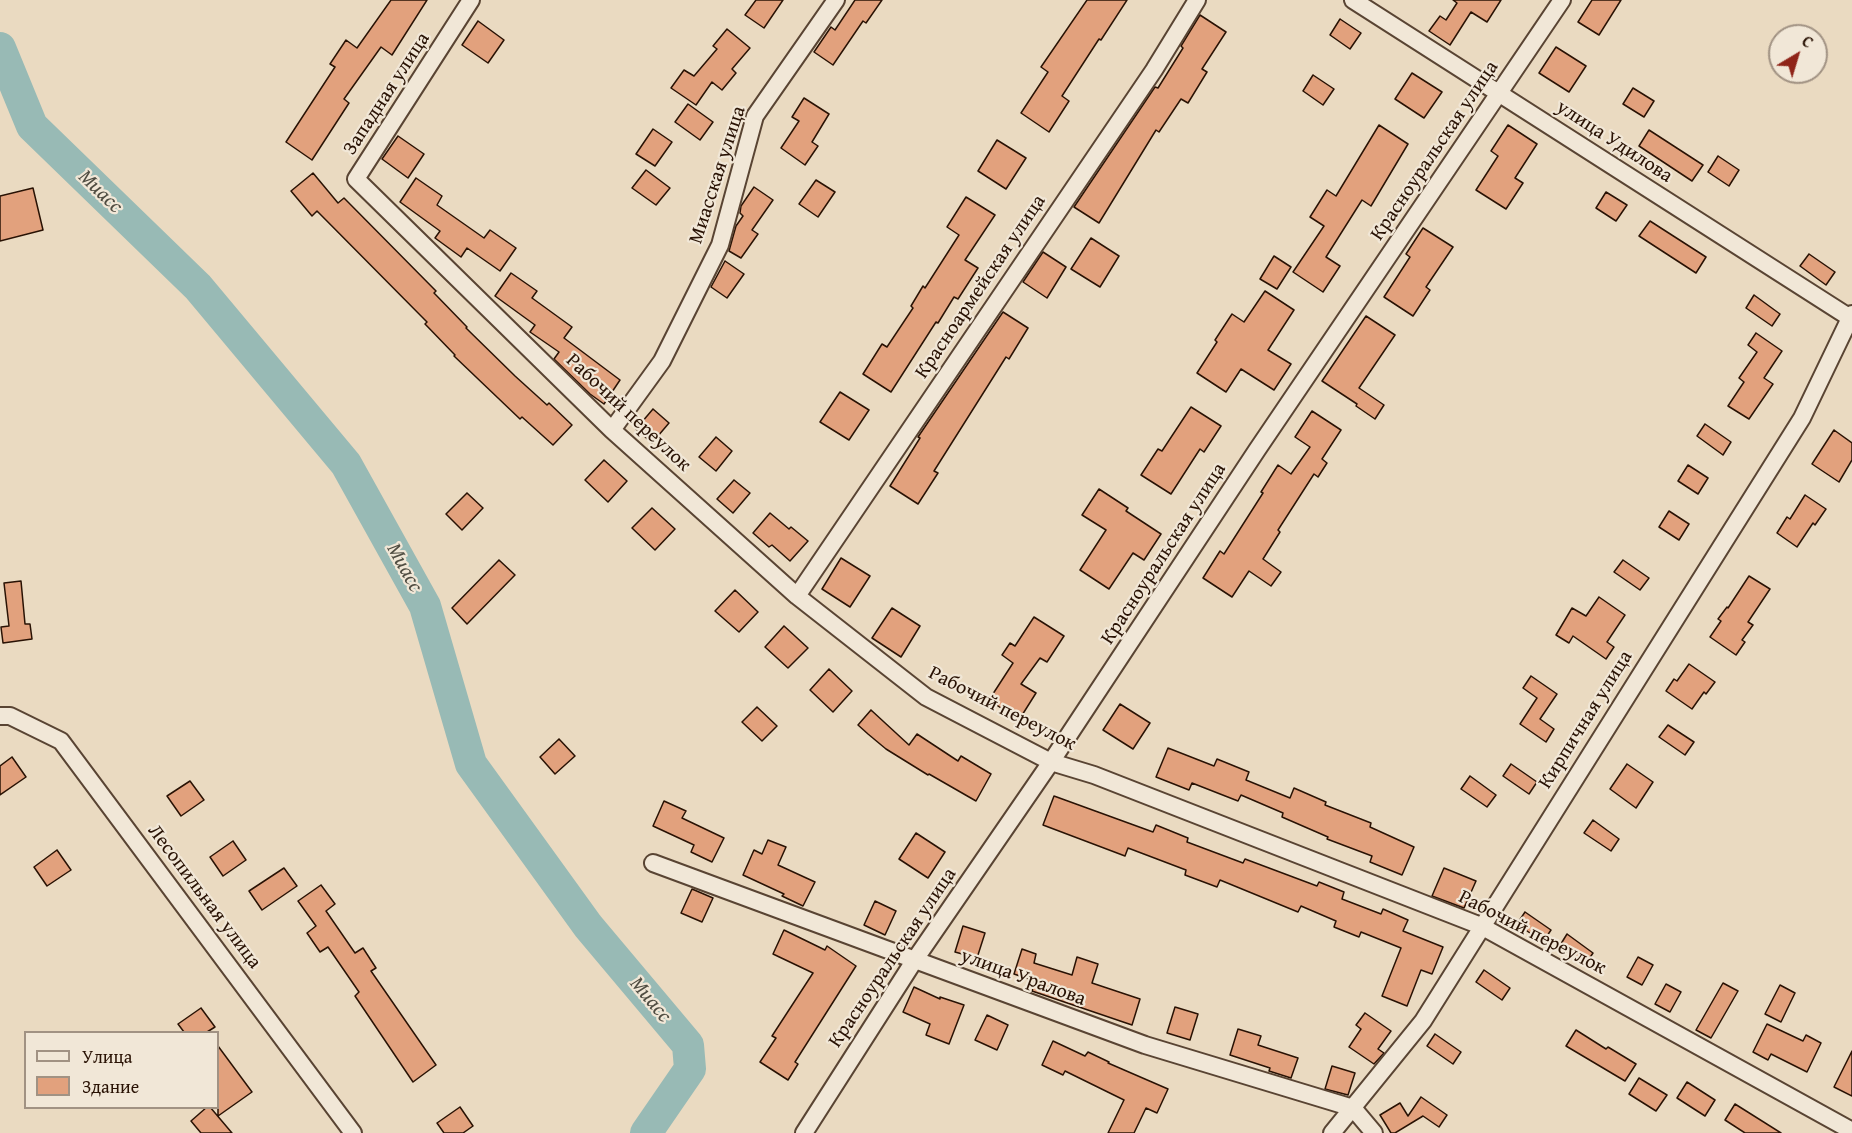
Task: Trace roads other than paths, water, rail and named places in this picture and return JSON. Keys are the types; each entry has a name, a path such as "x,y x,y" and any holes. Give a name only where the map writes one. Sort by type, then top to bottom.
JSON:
{"street":[{"name":"Западная улица","path":"356,180 471,0"},
{"name":"Миасская улица","path":"612,430 662,361 720,245 755,116 836,0"},
{"name":"Красноармейская улица","path":"797,596 1154,70 1197,0"},
{"name":"улица Удилова","path":"1353,0 1851,317"},
{"name":"Красноуральская улица","path":"804,1133 914,961 1051,762 1257,450 1562,0"},
{"name":"Рабочий переулок","path":"356,180 612,430 797,596 926,697 1051,762 1094,775 1481,926 1852,1131"},
{"name":"Кирпичная улица","path":"1332,1133 1423,1021 1802,418 1851,317"},
{"name":"Лесопильная улица","path":"0,716 10,716 61,741 353,1133"},
{"name":"улица Уралова","path":"653,862 914,961 1145,1045 1353,1108"},
{"path":"1353,1108 1374,1133"}],"waterway":[{"name":"Миасс","path":"0,48 32,126 198,287 346,464 425,606 471,764 588,926 688,1045 690,1069 646,1133"}]}
